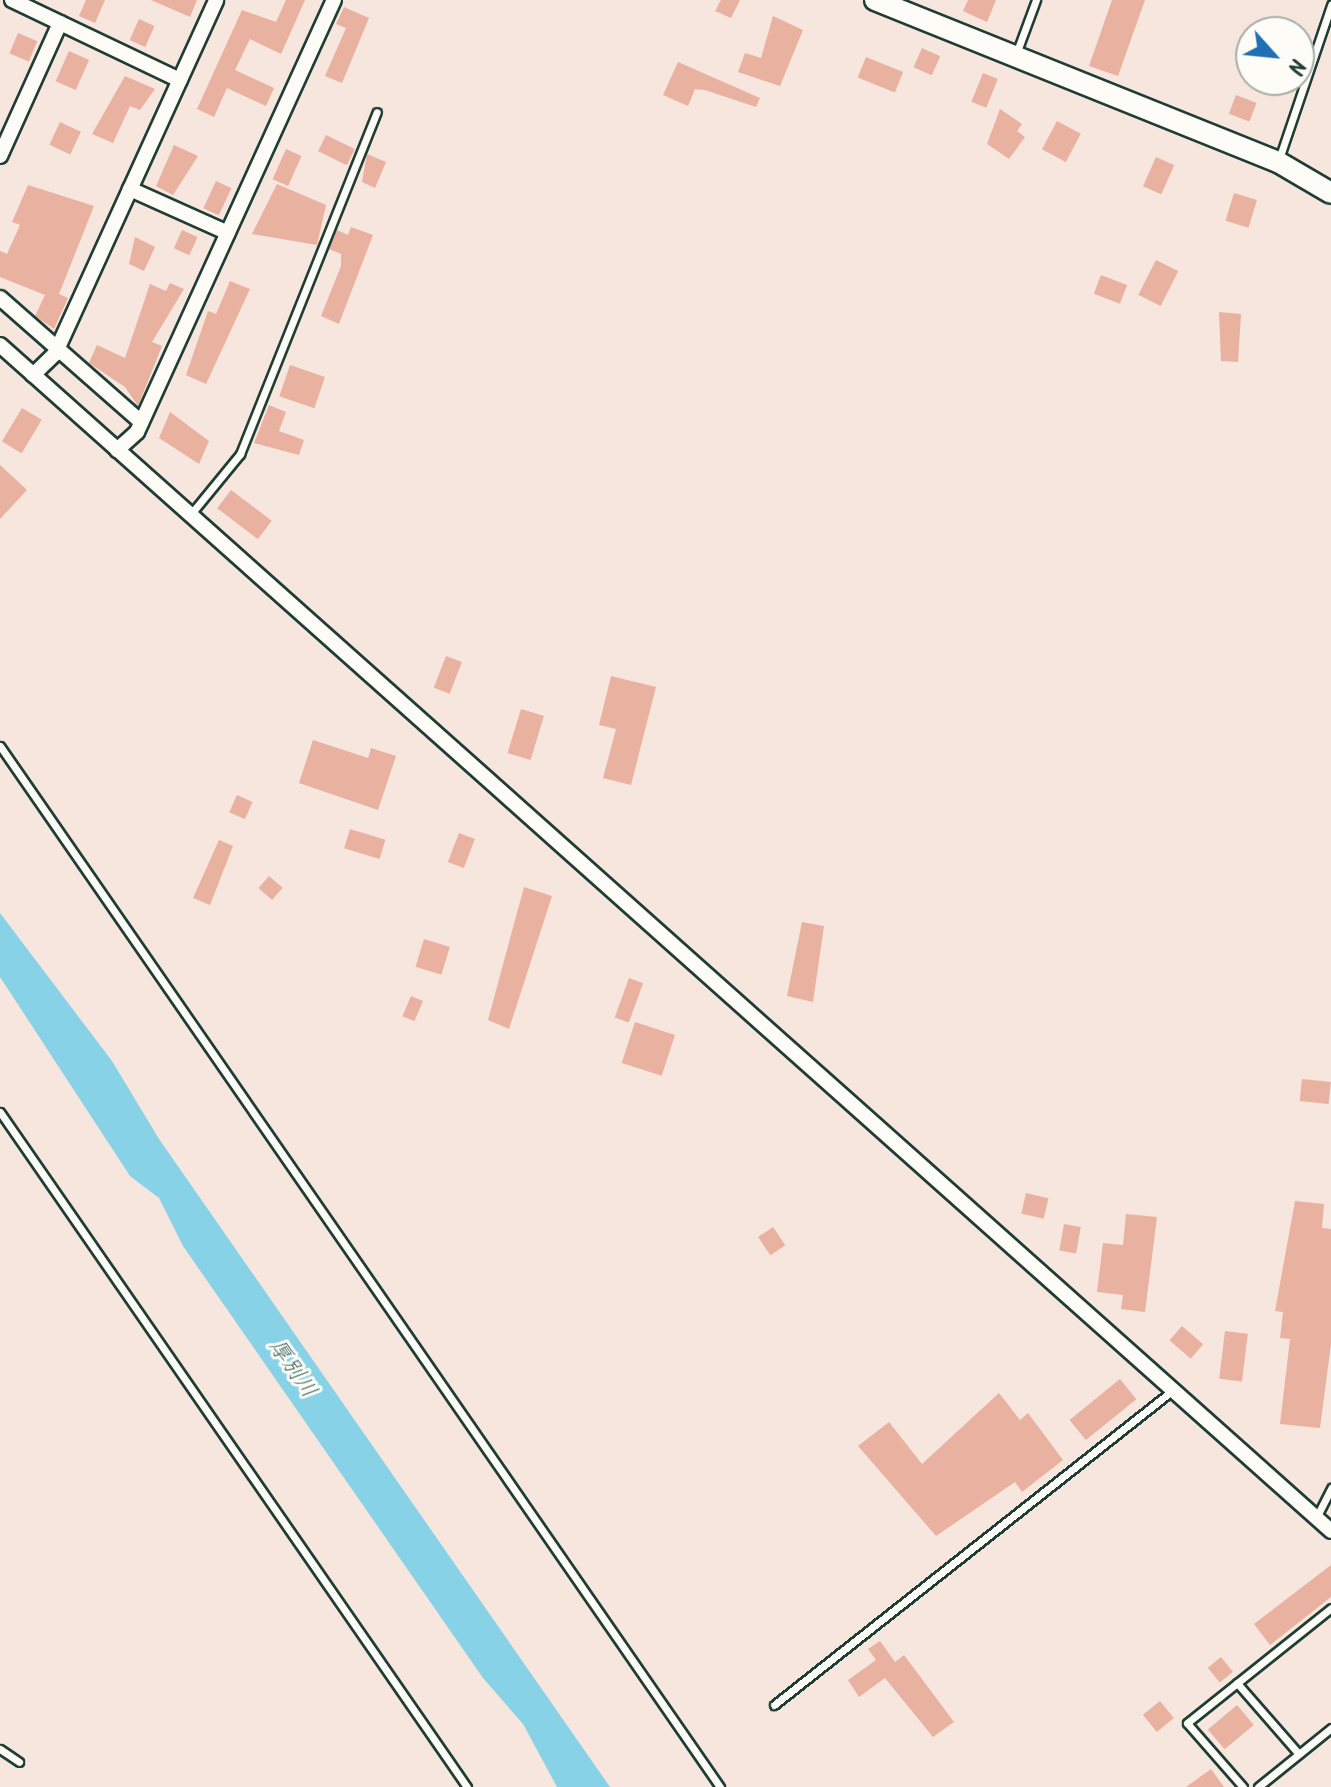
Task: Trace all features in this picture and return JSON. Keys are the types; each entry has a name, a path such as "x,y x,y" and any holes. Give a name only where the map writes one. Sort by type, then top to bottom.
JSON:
{"street":[{"path":"12,0 180,80"},
{"path":"33,375 57,348 216,0"},
{"path":"117,450 141,422 334,0"},
{"path":"875,0 1278,162 1331,193"},
{"path":"0,156 60,23"},
{"path":"130,189 228,233"},
{"path":"0,298 141,422"},
{"path":"0,345 1331,1531"}],"lane":[{"path":"1015,57 1036,0"},
{"path":"1278,162 1331,5"},
{"path":"190,515 240,454 377,112"},
{"path":"0,746 720,1787"},
{"path":"0,1112 467,1787"},
{"path":"774,1705 1173,1390"},
{"path":"1316,1518 1331,1488"},
{"path":"1243,1787 1187,1723 1331,1608"},
{"path":"1237,1683 1299,1754"},
{"path":"1258,1787 1331,1728"},
{"path":"0,1749 19,1762"}],"water":[{"name":"厚別川","path":"0,913 112,1061 159,1139 610,1787 557,1787 523,1724 483,1678 183,1246 159,1198 130,1176 0,977"}],"building":[{"path":"86,0 105,0 95,23 79,16"},
{"path":"151,0 197,0 190,17"},
{"path":"286,0 305,0 281,54 250,39 235,70 274,88 266,106 227,88 214,117 197,109 242,10 276,22"},
{"path":"721,0 740,0 731,18 715,11"},
{"path":"968,0 996,0 987,22 963,11"},
{"path":"1112,0 1145,0 1118,76 1089,66"},
{"path":"344,7 369,18 342,83 325,76 346,28 336,24"},
{"path":"773,16 803,30 780,86 738,72 745,53 761,58"},
{"path":"139,19 155,26 145,47 130,40"},
{"path":"18,33 37,41 29,61 9,53"},
{"path":"922,48 940,56 932,75 913,67"},
{"path":"69,51 89,60 76,90 56,81"},
{"path":"866,57 903,72 895,92 858,77"},
{"path":"678,62 760,98 756,107 705,90 695,89 688,106 663,95"},
{"path":"983,73 998,79 986,108 971,102"},
{"path":"125,76 155,89 140,110 130,106 113,143 92,134"},
{"path":"1236,96 1257,103 1249,122 1229,114"},
{"path":"1000,109 1022,124 1017,131 1025,137 1009,159 987,144"},
{"path":"1057,121 1081,134 1066,162 1042,149"},
{"path":"60,122 81,132 70,154 49,145"},
{"path":"326,135 355,149 347,165 318,151"},
{"path":"174,145 198,156 173,195 156,186"},
{"path":"286,149 302,156 288,186 273,179"},
{"path":"367,154 386,162 375,188 362,182"},
{"path":"1156,157 1174,165 1161,194 1143,186"},
{"path":"216,181 231,188 219,215 203,208"},
{"path":"277,184 326,205 317,245 252,234"},
{"path":"28,185 94,206 59,294 68,298 54,329 35,316 45,295 0,277 0,251 7,254 20,225 12,222"},
{"path":"1234,193 1257,200 1248,228 1226,221"},
{"path":"351,227 373,235 339,324 321,316 341,266 341,254 329,249 337,230 348,235"},
{"path":"182,230 198,237 189,255 174,248"},
{"path":"135,237 155,247 144,271 129,264"},
{"path":"1156,260 1178,271 1161,306 1138,295"},
{"path":"1101,275 1127,285 1120,304 1094,294"},
{"path":"230,281 250,289 206,384 186,375 208,311 216,314"},
{"path":"170,283 184,289 152,342 162,346 138,406 125,387 89,363 97,345 125,358 150,284 166,291"},
{"path":"1219,312 1241,314 1238,362 1221,361"},
{"path":"290,365 325,377 314,408 279,396"},
{"path":"269,405 286,412 279,431 304,440 299,455 254,443"},
{"path":"22,408 42,420 22,453 2,441"},
{"path":"170,412 209,441 199,464 159,438"},
{"path":"0,465 27,490 0,519"},
{"path":"231,490 272,521 258,539 217,508"},
{"path":"446,656 462,662 450,694 434,688"},
{"path":"611,676 656,687 631,785 603,778 616,729 599,725"},
{"path":"521,709 544,716 531,760 508,753"},
{"path":"313,740 368,758 371,748 396,756 378,810 299,783"},
{"path":"237,795 253,802 245,819 229,812"},
{"path":"350,829 385,840 380,859 344,848"},
{"path":"459,833 475,839 464,868 448,862"},
{"path":"219,840 233,846 210,905 193,898"},
{"path":"269,876 283,888 272,900 259,888"},
{"path":"524,887 552,896 509,1029 488,1020"},
{"path":"802,922 824,926 813,1002 787,996"},
{"path":"424,939 450,947 441,975 416,967"},
{"path":"629,978 643,983 629,1023 615,1017"},
{"path":"411,996 423,1001 414,1021 402,1016"},
{"path":"635,1022 675,1035 662,1076 622,1063"},
{"path":"1302,1079 1331,1082 1329,1104 1300,1101"},
{"path":"1026,1193 1048,1198 1044,1219 1021,1213"},
{"path":"1295,1201 1324,1204 1322,1228 1331,1229 1331,1344 1320,1428 1280,1424 1290,1339 1280,1338 1283,1312 1275,1311"},
{"path":"1126,1214 1157,1217 1145,1312 1121,1309 1123,1295 1097,1292 1103,1243 1123,1245"},
{"path":"1064,1224 1081,1227 1076,1254 1059,1251"},
{"path":"773,1227 785,1245 770,1255 758,1237"},
{"path":"1182,1326 1203,1344 1191,1359 1170,1340"},
{"path":"1225,1331 1248,1334 1242,1381 1219,1379"},
{"path":"1120,1379 1136,1399 1086,1440 1069,1420"},
{"path":"999,1393 1020,1420 1028,1413 1063,1460 1022,1492 1015,1482 936,1536 858,1446 889,1422 922,1464"},
{"path":"1331,1565 1331,1597 1270,1645 1254,1624"},
{"path":"880,1641 895,1662 904,1655 954,1722 933,1737 885,1678 859,1697 848,1680 876,1660 868,1649"},
{"path":"1221,1657 1233,1672 1220,1682 1208,1668"},
{"path":"1160,1701 1174,1718 1157,1732 1143,1715"},
{"path":"1237,1705 1254,1725 1225,1749 1208,1729"},
{"path":"1211,1769 1224,1787 1186,1787"}]}
